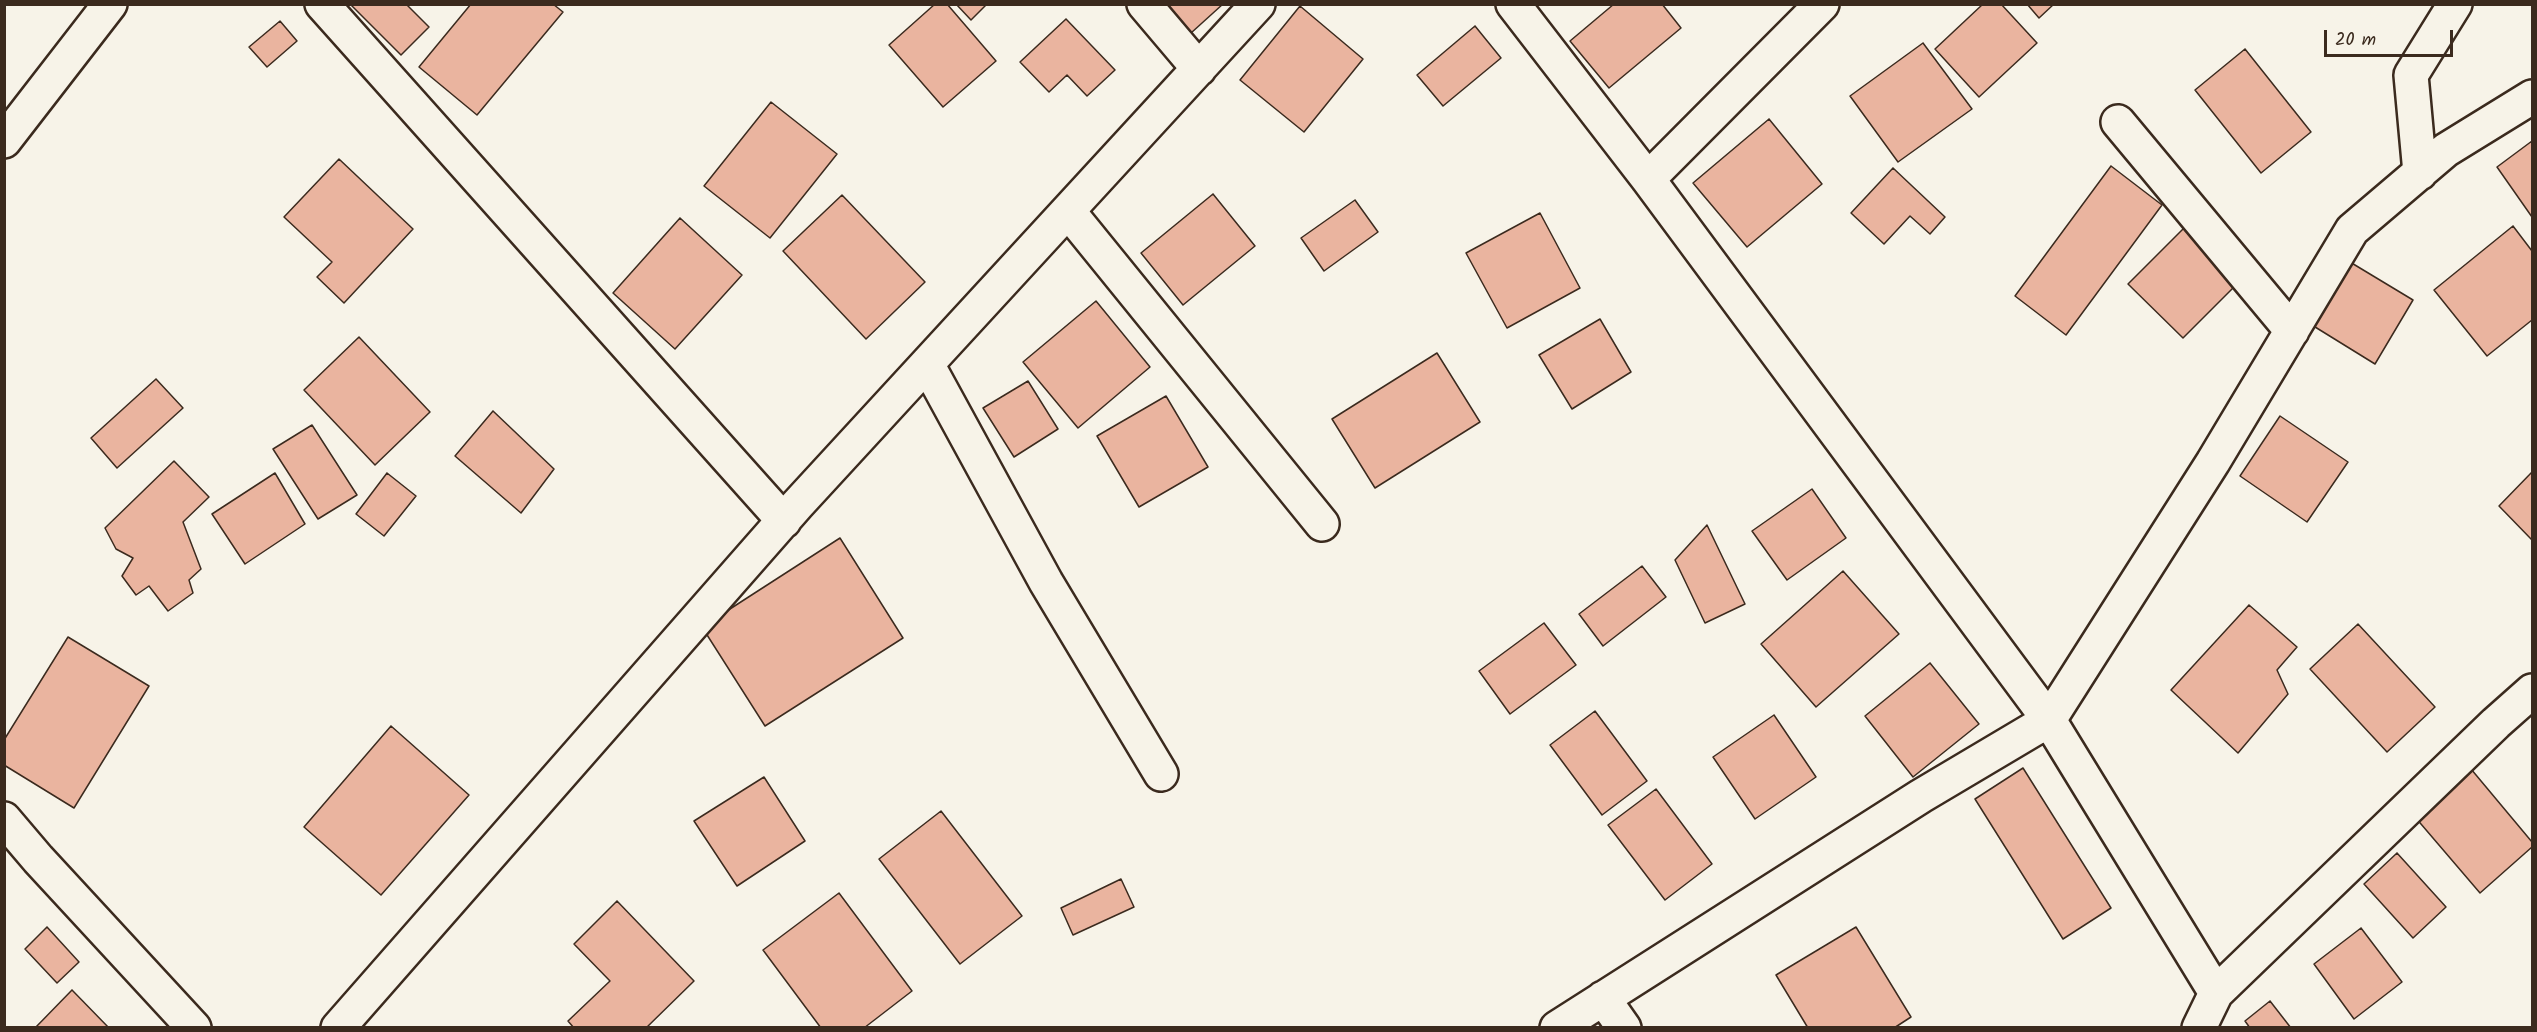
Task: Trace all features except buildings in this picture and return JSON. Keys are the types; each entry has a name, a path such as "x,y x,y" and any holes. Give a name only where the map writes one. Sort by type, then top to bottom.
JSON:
{"street":[{"path":"4,141 110,4"},
{"path":"322,4 784,521"},
{"path":"1144,4 1199,69"},
{"path":"338,1028 784,521 1258,4"},
{"path":"1513,4 1648,179 2049,720 2216,993"},
{"path":"1648,179 1822,4"},
{"path":"2420,173 2411,75 2455,4"},
{"path":"1557,1028 1921,796 2049,720 2213,462 2352,230 2446,150 2532,97"},
{"path":"2118,122 2292,331"},
{"path":"1068,211 1322,524"},
{"path":"927,364 1046,582 1161,774"},
{"path":"2199,1028 2216,993 2532,691"},
{"path":"4,819 194,1028"},
{"path":"1603,998 1624,1028"}]}
